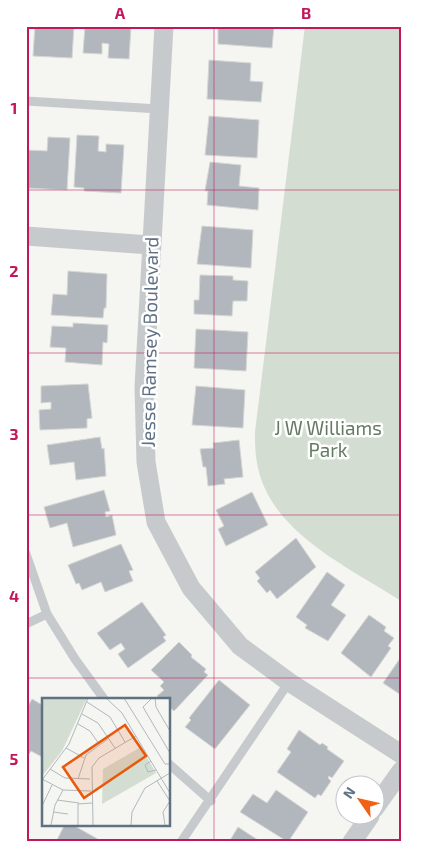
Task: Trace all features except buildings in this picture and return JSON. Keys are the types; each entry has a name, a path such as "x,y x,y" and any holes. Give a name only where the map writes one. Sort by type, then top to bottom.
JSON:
{"street":[{"name":"Jesse Ramsey Boulevard","path":"164,26 150,245 144,387 146,462 156,522 191,588 240,646 289,682 401,754"},
{"path":"26,236 150,245"},
{"path":"384,795 401,771"},
{"path":"352,842 363,826"}],"lane":[{"path":"26,101 158,108"},
{"path":"26,554 47,614 75,659 103,698"},
{"path":"26,624 47,614"},
{"path":"182,842 289,682"},
{"path":"170,765 211,800"}],"green space":[{"name":"J W Williams Park","path":"305,26 401,26 401,601 313,545 294,528 277,509 264,487 256,459 255,432"}]}
